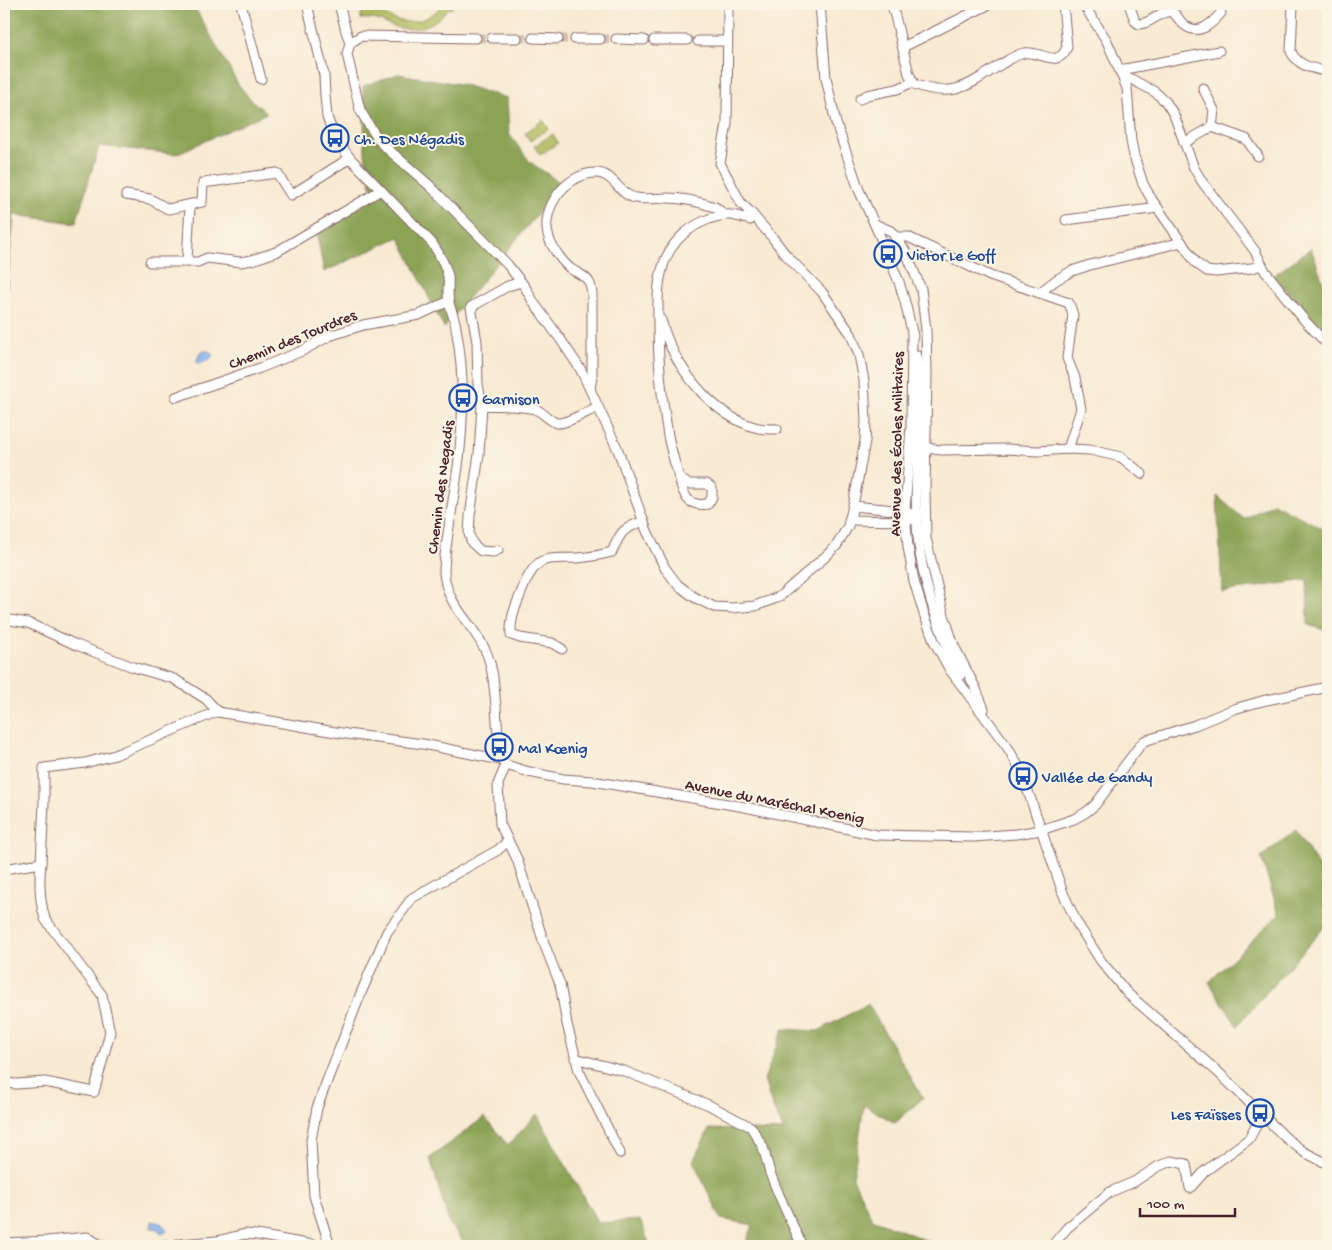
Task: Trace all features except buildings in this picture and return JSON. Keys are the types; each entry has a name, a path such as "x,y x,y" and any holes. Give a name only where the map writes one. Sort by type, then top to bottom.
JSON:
{"street":[{"path":"241,4 261,79"},
{"name":"Chemin des Negadis","path":"307,4 324,75 328,117 335,138 350,158 424,233 439,253 445,265 448,278 448,302 456,326 460,353 463,382 463,413 444,572 448,594 452,603 478,638 487,652 491,663 503,762"},
{"path":"339,4 350,43 348,54 360,110 370,127 382,144 430,186 507,264 522,282 534,303 572,356 581,370 618,450 644,521 664,568 678,586 694,597 714,607 732,608 755,606 779,597 837,545 848,526 863,450 866,420 864,381 851,334 822,292 741,204 720,163 727,124 728,4"},
{"path":"892,4 909,74 914,84 942,91 958,89 975,82 1010,59 1023,53 1032,52 1050,58 1059,58 1068,47 1063,4"},
{"path":"903,48 990,4"},
{"path":"1083,4 1107,41 1127,88 1134,156 1142,184 1158,208 1196,263 1207,271 1216,272 1262,265"},
{"path":"1129,4 1135,21 1139,24 1150,22 1163,12 1170,11 1182,23 1197,30 1212,24 1221,13"},
{"path":"1294,4 1291,52 1297,62 1328,72"},
{"name":"Avenue des Écoles Militaires","path":"821,5 826,78 836,123 859,190 899,282 912,332 920,387 917,458 918,539 924,573 933,606 942,633 968,692"},
{"path":"350,43 361,36 476,38"},
{"path":"492,38 517,38"},
{"path":"533,38 558,39"},
{"path":"575,39 600,39"},
{"path":"616,40 687,40"},
{"path":"698,41 727,41"},
{"path":"1121,72 1219,51"},
{"path":"1121,72 1155,92 1166,102 1174,115 1194,168 1203,183 1255,251 1265,271 1305,321 1328,345"},
{"path":"860,99 867,95 897,89 914,82"},
{"path":"1203,88 1214,110 1212,127"},
{"path":"1184,143 1212,127 1246,139 1258,156"},
{"path":"126,195 150,199 168,209 202,202 203,183 277,173 291,195 350,158"},
{"path":"590,389 592,376 592,294 589,282 570,268 554,250 549,239 546,226 556,196 566,184 577,178 595,173 605,174 634,198 684,200 715,207 724,215"},
{"path":"150,262 198,262 207,258 240,262 252,260 276,252 381,190"},
{"path":"186,262 190,205"},
{"path":"1066,220 1158,208"},
{"path":"679,478 667,430 661,387 658,290 662,270 666,257 676,241 683,233 699,223 724,215 750,220 752,214"},
{"path":"875,224 891,231 906,252 921,289 926,330 928,374 926,538 943,612 954,646 976,689 990,723"},
{"path":"895,237 908,237 990,276 1069,303 1073,315 1067,358 1075,378 1081,409 1068,448"},
{"path":"1039,293 1056,280 1090,265 1182,242"},
{"path":"498,550 493,552 481,551 472,543 469,534 479,454 482,405 478,385 477,342 471,307 508,286 522,282"},
{"name":"Chemin des Tourdres","path":"176,397 260,368 302,351 329,336 363,325 419,314 448,302"},
{"path":"658,310 663,329 672,350 681,366 706,397 727,413 745,423 758,428 777,429"},
{"name":"Avenue des Écoles Militaires","path":"912,332 911,426 905,511 908,547 914,581 924,614 939,650 950,670 1008,748 1021,771 1063,893 1077,923 1101,961 1126,992 1219,1073 1292,1143 1304,1152 1328,1164"},
{"path":"482,405 525,407 537,410 557,423 565,422 598,407"},
{"path":"926,448 941,450 1038,450 1068,448 1090,450 1121,457 1142,474"},
{"path":"852,506 905,511 917,518"},
{"path":"849,520 906,521 917,518"},
{"path":"562,649 552,643 511,635 511,618 533,569 542,561 601,555 612,552 620,534 628,527 644,521"},
{"path":"4,618 28,623 74,644 133,667 174,679 206,699 218,711 115,755 85,763 44,768 40,874 43,911 45,919 102,995 110,1032 94,1092 45,1082 4,1083"},
{"name":"Avenue du Maréchal Koenig","path":"218,711 313,729 423,744 503,762 529,772 745,807 877,835 973,837 1041,830 1074,819 1095,805 1144,741 1194,725 1234,709 1328,687"},
{"path":"503,762 498,784 500,824 517,859 545,946 560,984 567,1024 579,1071 620,1153"},
{"path":"327,1246 328,1240 314,1196 311,1140 317,1108 361,993 387,932 412,898 498,850 508,841"},
{"path":"4,868 41,863"},
{"path":"576,1058 624,1071 709,1105 751,1126 763,1147 770,1173 802,1246"},
{"path":"1052,1246 1067,1228 1110,1192 1134,1182 1157,1167 1171,1161 1186,1164 1190,1188 1205,1171 1249,1139 1262,1115"},
{"path":"154,1246 217,1241 245,1234 318,1246"},
{"path":"4,1243 87,1237 102,1246"}],"green space":[{"path":"4,4 190,4 198,13 238,84 251,100 267,113 176,154 99,146 76,223 14,215 6,301 4,301"},
{"path":"362,4 374,4 389,17 408,22 418,21 427,17 442,4 450,4 452,9 448,8 431,24 416,29 408,29 375,19 361,19"},
{"path":"398,74 460,84 507,98 509,134 530,162 562,184 444,328 399,237 324,272 315,225 372,192 365,154 363,86"},
{"path":"543,120 549,129 530,141 525,133"},
{"path":"553,134 558,143 540,155 534,146"},
{"path":"1311,248 1328,296 1328,338 1273,276"},
{"path":"1217,496 1244,519 1273,503 1328,531 1328,631 1308,625 1307,580 1222,592"},
{"path":"1296,830 1322,872 1328,923 1237,1026 1209,982 1279,914 1261,857"},
{"path":"868,1004 923,1098 895,1123 864,1105 853,1178 872,1219 933,1243 928,1246 745,1246 753,1225 721,1219 693,1161 709,1129 784,1131 771,1103 764,1080 783,1029 818,1031"},
{"path":"537,1114 598,1223 640,1220 650,1246 466,1246 449,1223 430,1158 484,1117 508,1145"}],"water":[{"path":"204,351 209,351 213,355 210,359 200,364 197,363 197,359"},
{"path":"152,1221 161,1223 167,1230 162,1234 158,1229 151,1228"}],"tunnel":[{"path":"476,38 492,38"},
{"path":"517,38 533,38"},
{"path":"558,39 575,39"},
{"path":"600,39 616,39"}],"place":[{"name":"Ch. Des Négadis","path":"335,138"},
{"name":"Victor Le Goff","path":"888,254"},
{"name":"Garnison","path":"463,398"},
{"name":"Mal Kœnig","path":"499,747"},
{"name":"Vallée de Gandy","path":"1023,776"},
{"name":"Les Faïsses","path":"1260,1113"}]}
